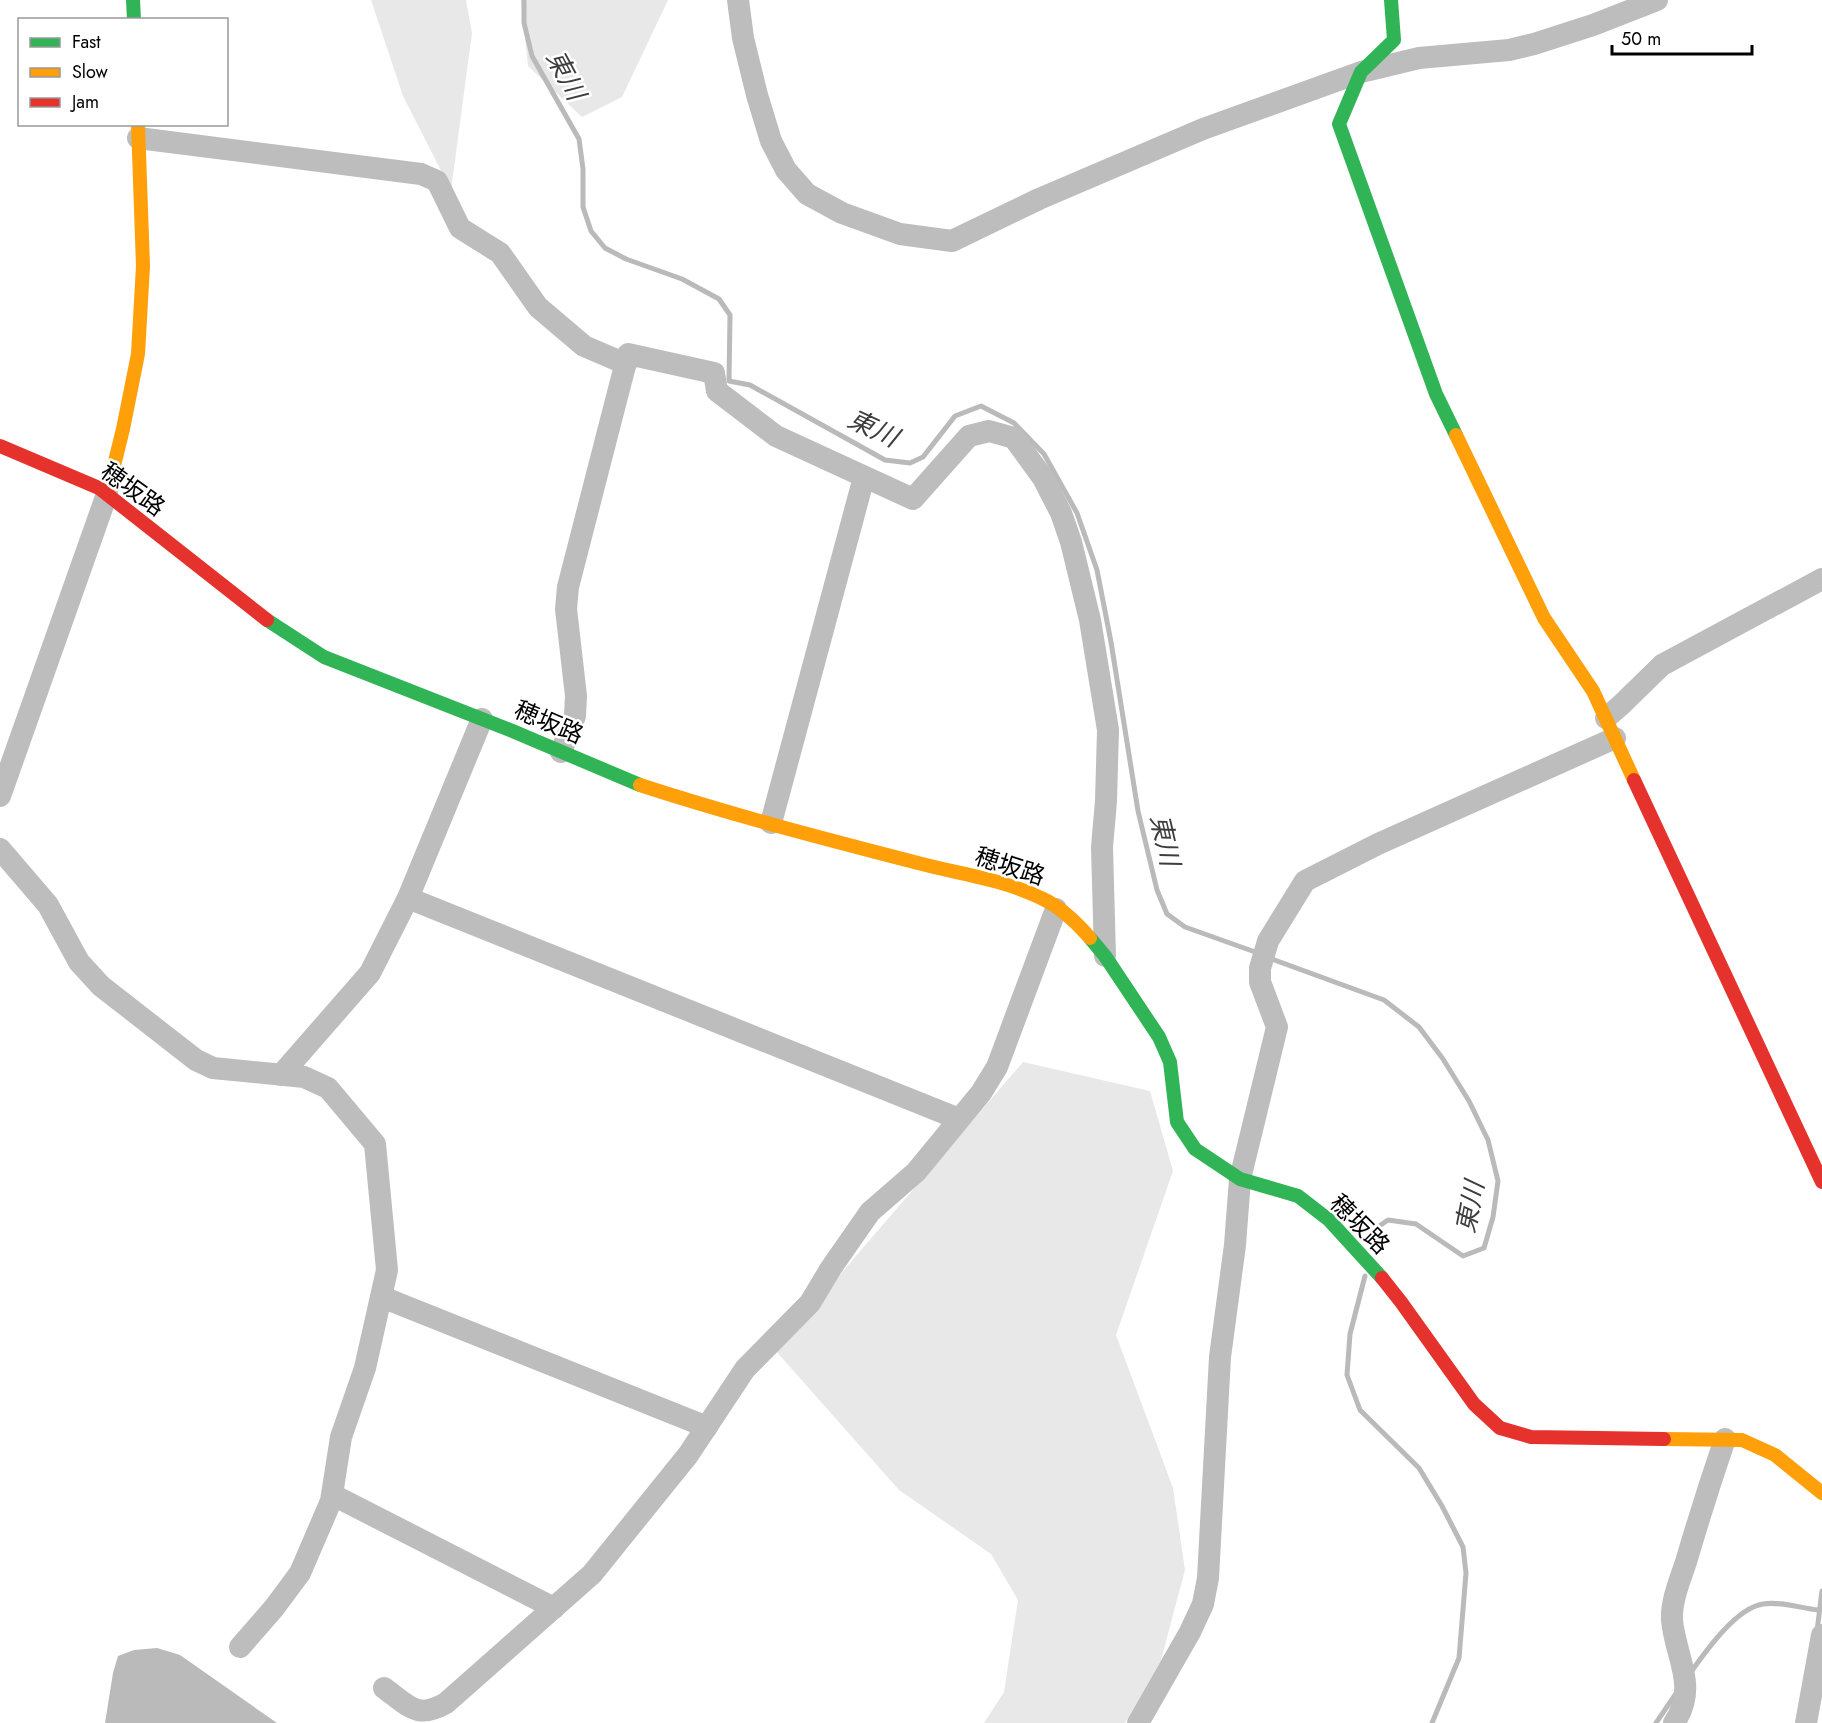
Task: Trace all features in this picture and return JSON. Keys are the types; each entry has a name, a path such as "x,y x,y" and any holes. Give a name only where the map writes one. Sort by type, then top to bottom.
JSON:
{"main road":[{"path":"133,0 134,18"},
{"path":"1390,0 1394,40 1361,72 1339,124 1436,394 1544,618 1593,691 1606,717 1822,1182"},
{"path":"107,494 138,354 143,266 138,131"},
{"name":"穂坂路","path":"0,446 99,488 241,601 324,657 482,719 635,783 920,864 996,881 1042,898 1080,926 1105,956 1159,1037 1170,1062 1177,1122 1195,1149 1240,1179 1298,1196 1329,1220 1366,1259 1423,1331 1474,1404 1500,1428 1531,1437 1742,1440 1756,1444 1777,1456 1822,1493"}],"street":[{"path":"738,0 743,38 771,141 786,170 807,194 842,213 900,234 952,241 1039,200 1203,129 1361,72 1419,58 1509,50 1534,44 1593,25 1657,0"},
{"path":"138,131 421,174 437,181 460,228 500,253 538,307 584,346 626,364"},
{"path":"561,752 575,716 576,696 566,609 568,587 628,354 714,373 717,391 776,436 913,499 969,436 989,431 1014,438 1043,477 1061,513 1071,542 1090,620 1108,729 1102,847 1105,956"},
{"path":"771,823 864,477"},
{"path":"0,796 107,494"},
{"path":"1606,717 1662,665 1822,579"},
{"path":"281,1075 370,973 408,898 482,719"},
{"path":"1138,1723 1190,1632 1203,1604 1208,1578 1220,1357 1240,1179 1277,1027 1260,982 1260,968 1268,941 1305,881 1378,844 1615,738"},
{"path":"0,849 48,905 79,962 100,986 196,1060 213,1068 304,1077 328,1088 375,1144 387,1270 365,1368 341,1437 333,1495 300,1572 274,1608 240,1647"},
{"path":"408,898 959,1119"},
{"path":"384,1688 416,1711 431,1711 447,1703 592,1574 688,1455 745,1370 810,1303 870,1212 916,1172 981,1094 997,1067 1056,909"},
{"path":"382,1297 707,1426"},
{"path":"1674,1723 1684,1697 1684,1669 1672,1620 1675,1597 1725,1439"},
{"path":"333,1495 554,1608"},
{"path":"1806,1723 1822,1635"}],"shaded area":[{"path":"371,0 466,0 472,33 451,190 403,96"},
{"path":"521,0 668,0 622,97 582,117 528,66"},
{"path":"1023,1062 1150,1091 1173,1171 1116,1335 1173,1488 1185,1570 1161,1660 1125,1723 984,1723 1004,1692 1018,1600 991,1554 899,1490 775,1350"},
{"path":"157,1648 180,1655 277,1723 105,1723 118,1656 134,1650"}],"waterway":[{"name":"東川","path":"524,0 524,23 532,56 579,139 583,169 583,207 591,231 605,248 626,259 682,279 719,299 730,315 729,381 750,385 885,460 910,463 923,457 955,416 981,406 1014,423 1044,454 1077,513 1097,570 1138,811 1157,890 1167,914 1185,927 1258,953"},
{"name":"東川","path":"1269,958 1384,1000 1419,1027 1443,1059 1469,1101 1488,1140 1498,1181 1493,1217 1484,1248 1463,1256 1416,1224 1388,1220 1375,1229 1371,1249"},
{"name":"東川","path":"1365,1276 1350,1334 1347,1375 1360,1410 1419,1468 1463,1547 1466,1573 1459,1658 1432,1723"},
{"path":"1817,1631 1822,1591"},
{"path":"1691,1672 1722,1632 1742,1613 1753,1607 1776,1603 1818,1610"},
{"path":"1656,1723 1675,1695"}],"traffic: fast":[{"path":"133,0 134,18"},
{"path":"1391,0 1394,40 1361,72 1339,124 1436,394 1456,435"},
{"path":"267,620 324,657 510,730 640,785"},
{"path":"1090,938 1105,956 1159,1037 1170,1062 1177,1122 1195,1149 1240,1179 1298,1196 1329,1220 1382,1278"}],"traffic: slow":[{"path":"107,494 138,354 143,266 138,126"},
{"path":"1456,435 1544,618 1593,691 1634,780"},
{"path":"640,785 779,826 1026,891 1054,906 1074,921 1090,938"},
{"path":"1664,1439 1742,1440 1775,1455 1822,1493"}],"traffic: jam":[{"path":"0,446 99,488 267,620"},
{"path":"1634,780 1822,1182"},
{"path":"1382,1278 1474,1404 1500,1428 1531,1437 1664,1439"}]}
